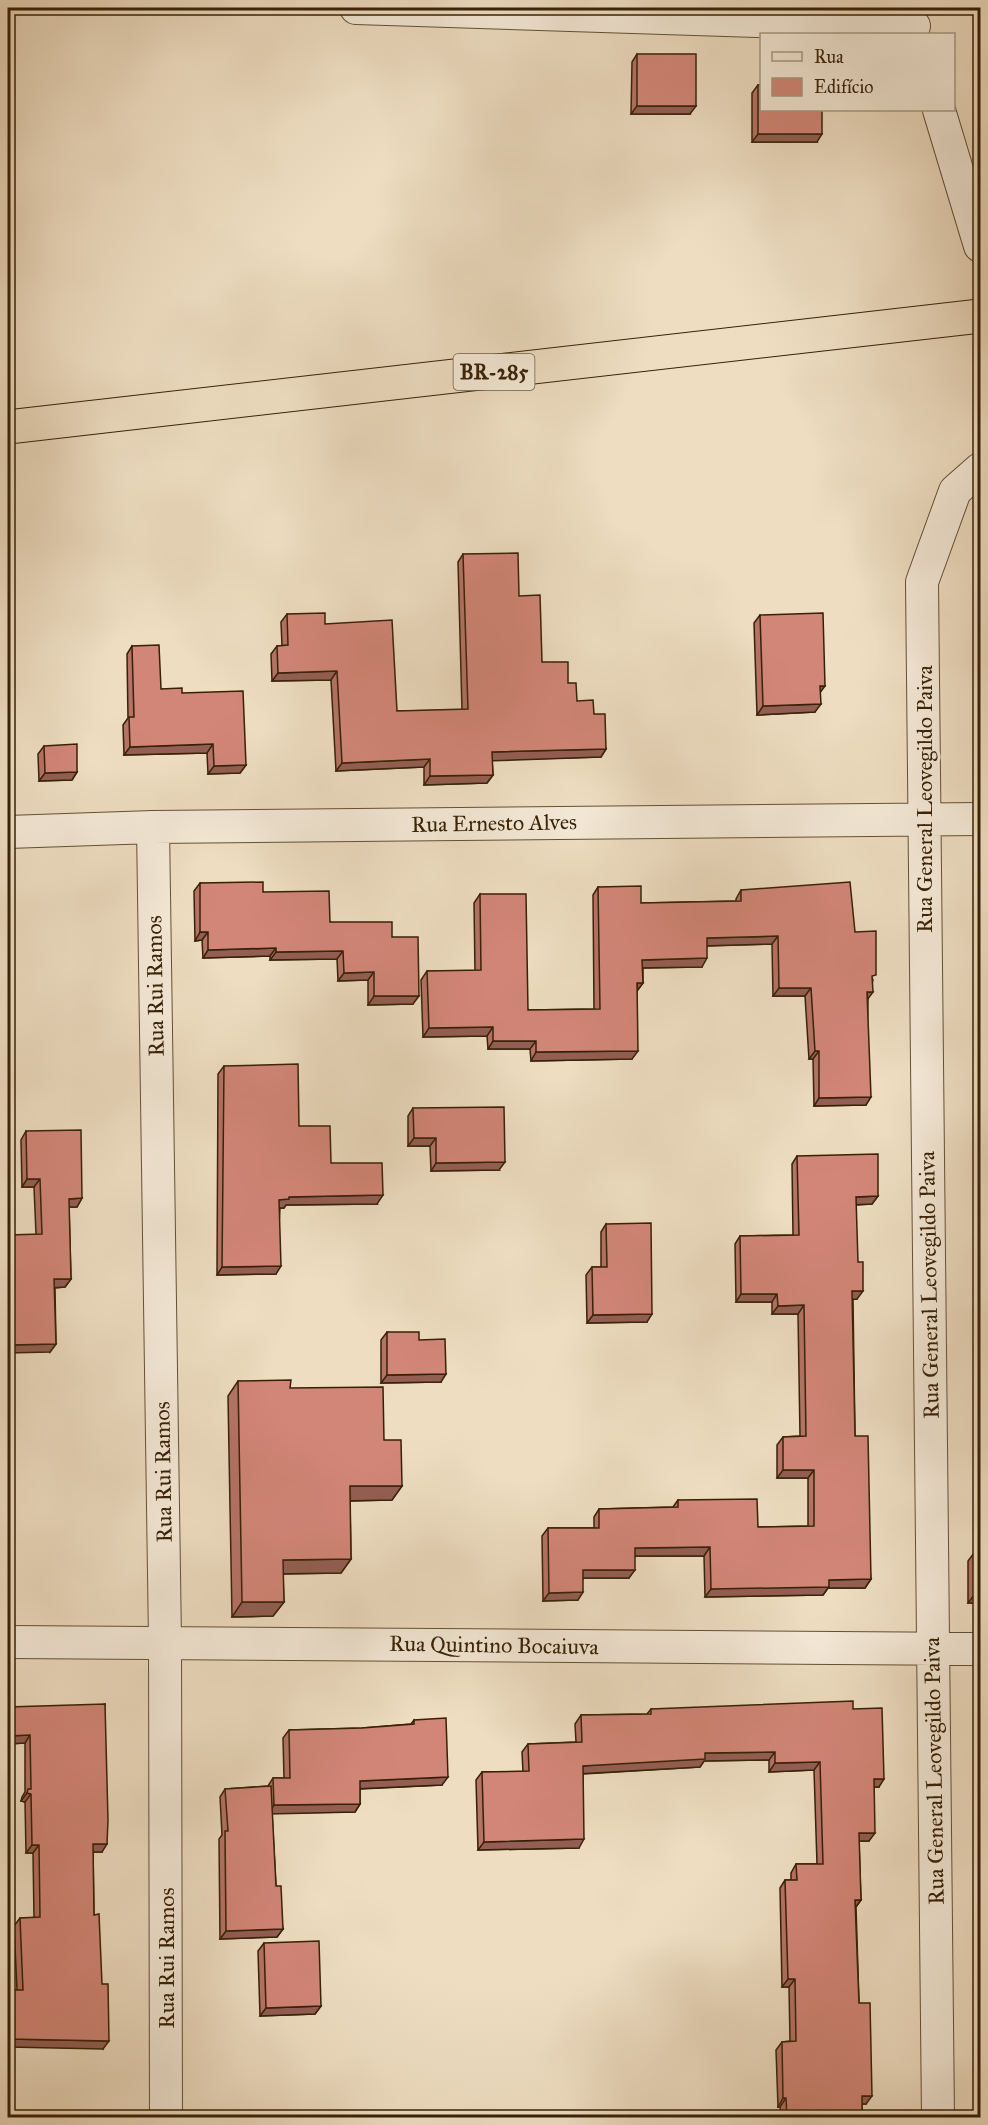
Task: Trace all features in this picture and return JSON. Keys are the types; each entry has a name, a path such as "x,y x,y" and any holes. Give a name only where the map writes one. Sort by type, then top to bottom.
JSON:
{"highway":[{"name":"BR-285","path":"8,427 981,316"}],"street":[{"path":"356,8 914,23"},
{"path":"939,111 981,246"},
{"name":"Rua General Leovegildo Paiva","path":"938,2118 922,582 955,491 981,469"},
{"name":"Rua Ernesto Alves","path":"8,832 153,826 981,819"},
{"name":"Rua Rui Ramos","path":"153,826 165,1642 166,2118"},
{"name":"Rua Quintino Bocaiuva","path":"8,1642 981,1649"}],"building":[{"path":"637,54 696,54 696,106 637,106"},
{"path":"758,85 760,85 760,111 822,111 822,134 758,134"},
{"path":"518,553 519,596 540,595 542,662 568,662 568,683 576,683 577,701 593,700 594,714 605,714 606,749 492,752 493,775 430,776 430,759 342,763 337,671 278,673 277,646 288,645 287,614 325,613 325,624 392,620 397,711 468,709 463,554"},
{"path":"823,613 825,686 820,686 821,704 763,706 760,615"},
{"path":"159,645 161,689 182,688 182,693 243,691 246,765 214,766 213,744 130,747 129,717 134,717 132,646"},
{"path":"77,744 77,772 45,773 44,746"},
{"path":"263,882 263,892 329,891 330,922 392,922 392,937 418,937 419,996 374,996 374,972 344,973 343,951 276,952 276,948 208,950 208,932 200,932 200,883"},
{"path":"850,882 855,932 876,931 876,975 872,976 873,992 867,992 871,1097 819,1098 819,1051 815,1051 811,988 779,988 778,936 707,938 707,958 642,960 643,983 637,983 638,1051 536,1052 536,1041 493,1041 493,1027 429,1028 427,971 481,970 480,894 526,894 528,1010 600,1009 598,887 641,886 641,903 741,901 741,890"},
{"path":"298,1064 299,1126 330,1126 331,1163 382,1163 383,1195 289,1197 289,1199 279,1200 281,1266 222,1267 224,1066"},
{"path":"504,1107 505,1162 436,1163 436,1138 414,1138 413,1108"},
{"path":"81,1130 82,1198 69,1199 71,1279 54,1279 56,1344 8,1345 8,1235 42,1234 40,1179 27,1179 26,1131"},
{"path":"878,1154 878,1196 856,1197 858,1262 863,1262 863,1291 852,1291 855,1436 868,1436 871,1579 829,1580 829,1587 711,1589 710,1547 635,1548 635,1570 583,1570 583,1592 549,1593 548,1528 599,1528 599,1509 678,1507 678,1500 757,1499 758,1527 814,1526 814,1470 783,1470 783,1437 806,1436 804,1305 778,1306 777,1294 741,1294 740,1236 799,1235 797,1156"},
{"path":"651,1223 652,1314 593,1315 592,1267 607,1267 606,1224"},
{"path":"387,1332 419,1332 419,1340 445,1339 446,1374 387,1375"},
{"path":"291,1380 290,1388 383,1387 384,1440 401,1440 402,1486 350,1486 351,1559 283,1560 284,1602 242,1602 238,1381"},
{"path":"974,1553 981,1553 981,1595 974,1595"},
{"path":"853,1701 853,1709 882,1708 884,1779 874,1779 875,1833 859,1833 861,1900 855,1900 859,2003 870,2003 872,2096 862,2096 862,2118 787,2118 786,2098 783,2098 782,2042 796,2041 795,1979 788,1979 785,1880 797,1880 796,1864 823,1864 820,1762 775,1763 775,1752 705,1753 705,1759 583,1766 584,1839 484,1842 482,1772 529,1771 528,1744 582,1742 581,1715 651,1714 651,1709"},
{"path":"105,1704 107,1844 93,1844 94,1915 99,1914 102,1984 108,1984 109,2041 8,2039 8,1990 23,1990 20,1918 40,1917 39,1845 32,1845 31,1794 27,1793 28,1789 31,1789 30,1735 8,1736 8,1707"},
{"path":"446,1718 448,1777 360,1781 360,1804 274,1805 273,1778 290,1778 289,1730 362,1728 414,1724 414,1720"},
{"path":"271,1786 276,1886 281,1886 283,1929 226,1931 225,1831 228,1831 225,1789"},
{"path":"319,1941 321,2006 266,2008 264,1943"}]}
